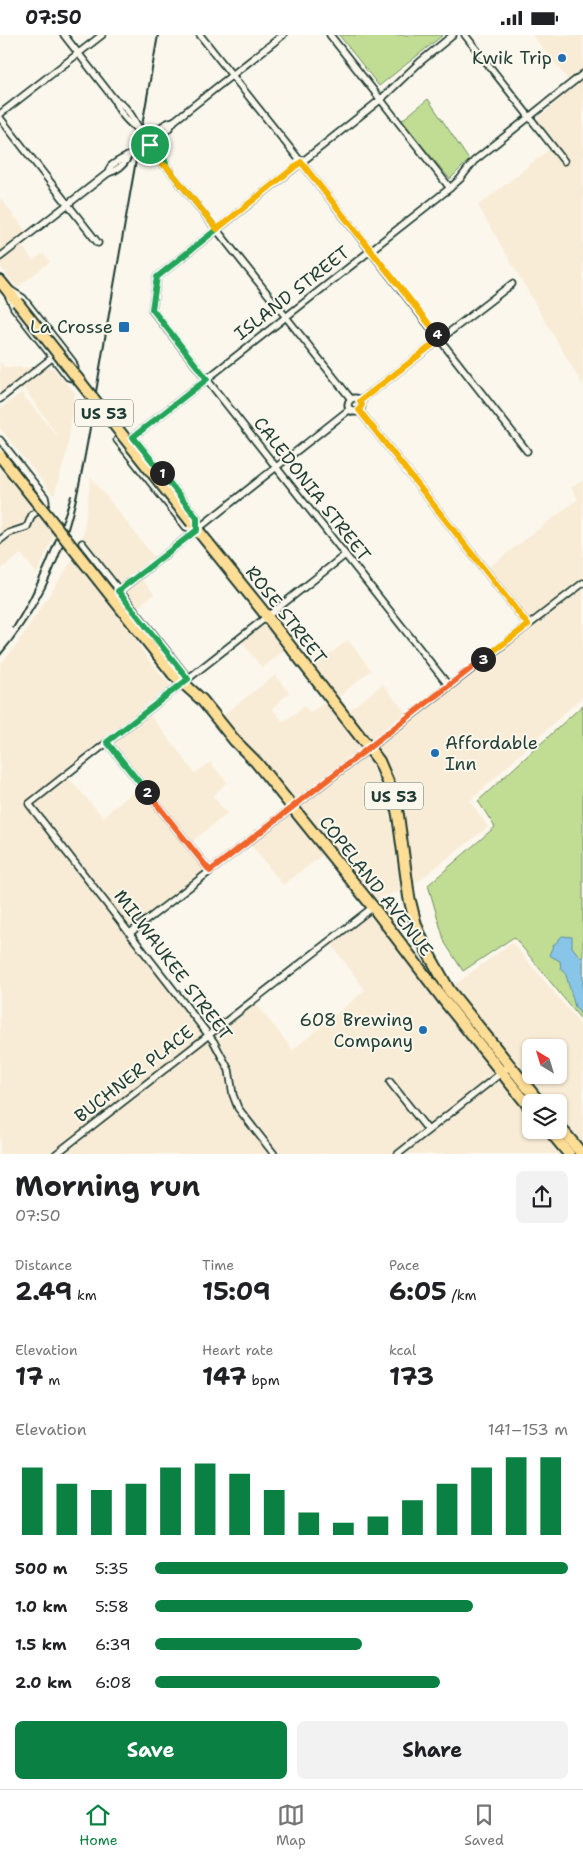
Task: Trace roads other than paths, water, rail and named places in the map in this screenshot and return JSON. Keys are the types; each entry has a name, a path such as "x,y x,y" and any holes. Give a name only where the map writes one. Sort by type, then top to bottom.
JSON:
{"highway":[{"name":"ROSE STREET","path":"2,283 379,761 394,796 402,838 408,897 416,925 435,967 448,990 510,1066"},
{"name":"COPELAND AVENUE","path":"0,456 173,674 185,681 292,807 373,907 522,1098"},
{"name":"US 53","path":"510,1066 533,1094"},
{"path":"567,1136 582,1154"},
{"path":"556,1139 568,1154"}],"street":[{"path":"64,35 114,99 116,106 126,119 150,141 151,152 161,164 167,167 351,399"},
{"path":"0,114 102,35"},
{"path":"200,35 371,250 527,451"},
{"path":"0,257 108,173 114,172 126,162 128,157 158,137 174,121 283,35"},
{"path":"330,35 450,188"},
{"path":"217,229 380,100 420,62 453,35"},
{"path":"466,35 564,161"},
{"name":"ISLAND STREET","path":"194,527 197,518 133,437 450,188 474,161 583,73"},
{"path":"0,119 98,243"},
{"name":"CALEDONIA STREET","path":"217,229 157,277 152,309 449,686"},
{"path":"2,283 23,298 73,362 75,367 71,378 68,377 14,308 2,283"},
{"path":"360,401 512,284"},
{"path":"0,399 53,357"},
{"path":"351,399 355,398 360,401 362,405 359,410"},
{"path":"350,409 348,403 351,399"},
{"path":"118,591 194,527 276,467 350,409"},
{"path":"350,409 353,411 359,410"},
{"path":"359,410 528,625"},
{"path":"0,440 46,499 44,505 32,515 27,527 9,533 0,540"},
{"path":"117,440 186,527 194,527"},
{"path":"82,543 185,681"},
{"path":"210,871 107,742 345,555"},
{"path":"130,933 583,583"},
{"name":"MILWAUKEE STREET","path":"107,742 29,804 209,1034 226,1061 233,1095 238,1108 274,1154"},
{"name":"BUCHNER PLACE","path":"56,1154 373,907"},
{"path":"398,1154 510,1066"},
{"path":"390,1082 428,1130"}],"water":[{"path":"562,936 572,937 572,947 580,957 583,957 583,1017 575,1007 566,975 561,969 560,961 549,955 553,946"}],"railway":[{"path":"0,655 21,628 38,601 52,573 72,516 91,422 158,35"},
{"path":"13,628 46,564 71,496"}],"place":[{"name":"Kwik Trip","path":"562,58"},
{"name":"La Crosse","path":"124,327"},
{"name":"Affordable Inn","path":"435,753"},
{"name":"608 Brewing Company","path":"423,1030"}]}
